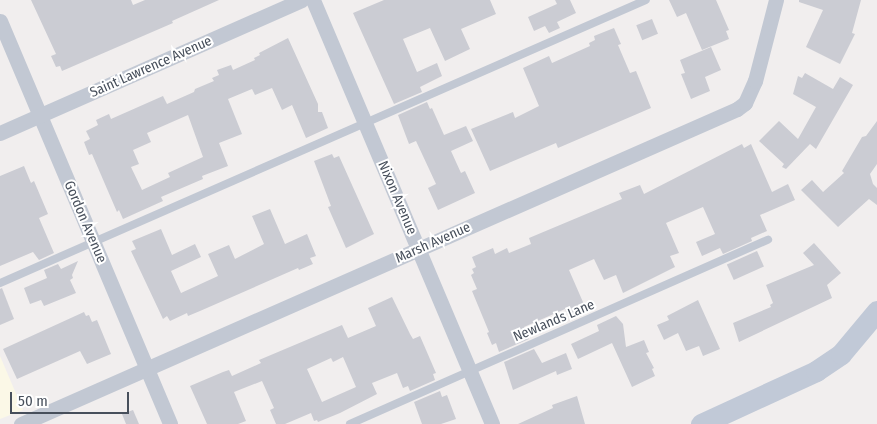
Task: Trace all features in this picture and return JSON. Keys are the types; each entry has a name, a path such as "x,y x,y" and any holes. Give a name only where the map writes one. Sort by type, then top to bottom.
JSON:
{"main road":[{"path":"701,424 816,371 841,354 877,311"}],"street":[{"name":"Saint Lawrence Avenue","path":"0,133 302,0"},
{"name":"Nixon Avenue","path":"313,0 492,424"},
{"name":"Marsh Avenue","path":"21,424 737,109 745,103 755,81 776,0"},
{"name":"Gordon Avenue","path":"0,21 170,424"}],"lane":[{"path":"0,283 646,0"},
{"name":"Newlands Lane","path":"350,424 768,240"}],"shaded area":[{"path":"0,356 23,410 0,419"}],"building":[{"path":"31,0 131,0 133,5 145,0 219,0 172,21 173,23 62,71 60,66 56,67 51,56 56,54"},
{"path":"384,0 490,0 496,14 461,29 470,49 445,61 430,28 403,39 417,72 437,63 442,76 420,87 422,92 394,104 353,13"},
{"path":"555,0 570,0 576,13 557,22 560,28 549,33 545,26 534,31 528,17 557,4"},
{"path":"669,0 716,0 729,30 726,31 729,39 702,50 686,13 677,17"},
{"path":"799,0 861,0 852,33 855,34 840,64 806,47 823,10 799,2"},
{"path":"652,19 658,34 642,40 636,25"},
{"path":"614,28 621,44 618,45 630,73 636,71 651,108 558,148 556,143 490,171 471,129 513,112 515,118 539,106 523,68 549,56 552,63 590,46 589,43 595,40 594,36"},
{"path":"288,38 318,104 318,112 322,112 328,128 306,138 292,105 282,110 272,88 255,95 252,89 228,99 242,134 219,143 228,166 202,176 203,179 161,197 163,201 123,219 119,210 117,212 92,154 89,155 84,142 90,139 86,131 98,125 96,120 109,114 111,119 163,96 167,104 194,92 195,89 214,81 212,78 219,75 217,70 231,65 233,70 255,60 254,58 260,55 259,53","holes":["188,115 203,157 168,173 170,177 142,190 131,167 139,164 133,150 151,142 147,133"]},
{"path":"711,47 721,70 705,77 710,91 691,99 681,74 685,73 680,60"},
{"path":"805,73 833,89 840,77 853,85 816,149 810,144 786,169 782,167 784,164 759,141 779,121 798,139 816,107 793,94 798,76 802,78"},
{"path":"427,102 430,109 432,108 444,135 466,126 473,141 451,151 461,173 465,171 475,193 438,210 428,188 436,184 416,141 409,144 398,115"},
{"path":"877,121 877,164 870,174 873,184 877,188 877,205 869,199 838,227 801,190 812,180 823,192 844,173 842,171 862,137 866,136"},
{"path":"742,144 744,148 751,144 772,192 788,184 795,200 760,215 767,231 751,238 752,241 723,254 720,248 702,256 696,242 715,234 703,207 666,223 679,253 670,256 675,267 623,293 616,275 604,280 594,259 569,270 586,309 569,317 565,309 524,327 529,339 499,352 496,343 492,345 487,333 489,332 472,291 477,289 471,275 474,273 472,269 476,267 472,257 493,248 495,254 507,248 509,253 531,244 529,238 622,199 619,193 640,185 644,194"},
{"path":"332,154 334,158 339,156 374,234 346,248 328,207 331,206 314,161"},
{"path":"24,166 31,183 34,181 48,214 39,218 54,253 39,260 33,252 0,266 0,176"},
{"path":"270,209 285,244 307,234 316,256 310,258 313,264 299,270 298,268 188,316 187,313 170,321 167,316 163,319 131,251 136,249 132,241 161,229 172,255 195,244 201,257 171,271 181,293 218,276 208,254 229,245 235,259 264,244 252,216"},
{"path":"814,243 841,273 827,285 832,298 739,342 733,323 771,307 770,305 773,303 766,285 814,265 803,253"},
{"path":"757,251 764,267 734,280 727,264"},
{"path":"78,261 72,275 73,278 70,280 76,293 44,306 41,300 30,304 24,288 47,278 44,270 58,264 61,269"},
{"path":"2,288 14,319 0,325 0,289"},
{"path":"392,297 413,339 420,336 436,373 433,374 435,380 410,391 408,386 403,388 397,373 372,383 377,394 340,413 318,422 317,420 314,421 311,413 285,424 276,424 270,410 274,408 262,381 234,392 246,421 238,424 207,424 190,386 229,370 232,376 261,363 259,360 342,325 348,338 376,326 368,308","holes":["343,357 356,387 322,402 307,369 331,358 333,362"]},
{"path":"698,300 720,349 703,356 699,346 686,351 678,333 664,340 657,325 669,320 667,316"},
{"path":"84,312 86,316 89,315 92,322 97,320 111,354 87,364 80,351 17,379 3,349"},
{"path":"616,316 623,324 626,347 644,340 649,352 646,353 654,368 652,369 655,376 632,387 612,343 578,359 571,344 599,331 597,325"},
{"path":"534,349 542,363 566,353 572,369 557,375 556,371 513,390 504,362"},
{"path":"440,391 442,397 447,395 456,419 441,424 422,424 414,402"},
{"path":"577,396 585,424 518,424 553,408 552,405"},
{"path":"133,410 139,424 126,424 122,414"}]}
